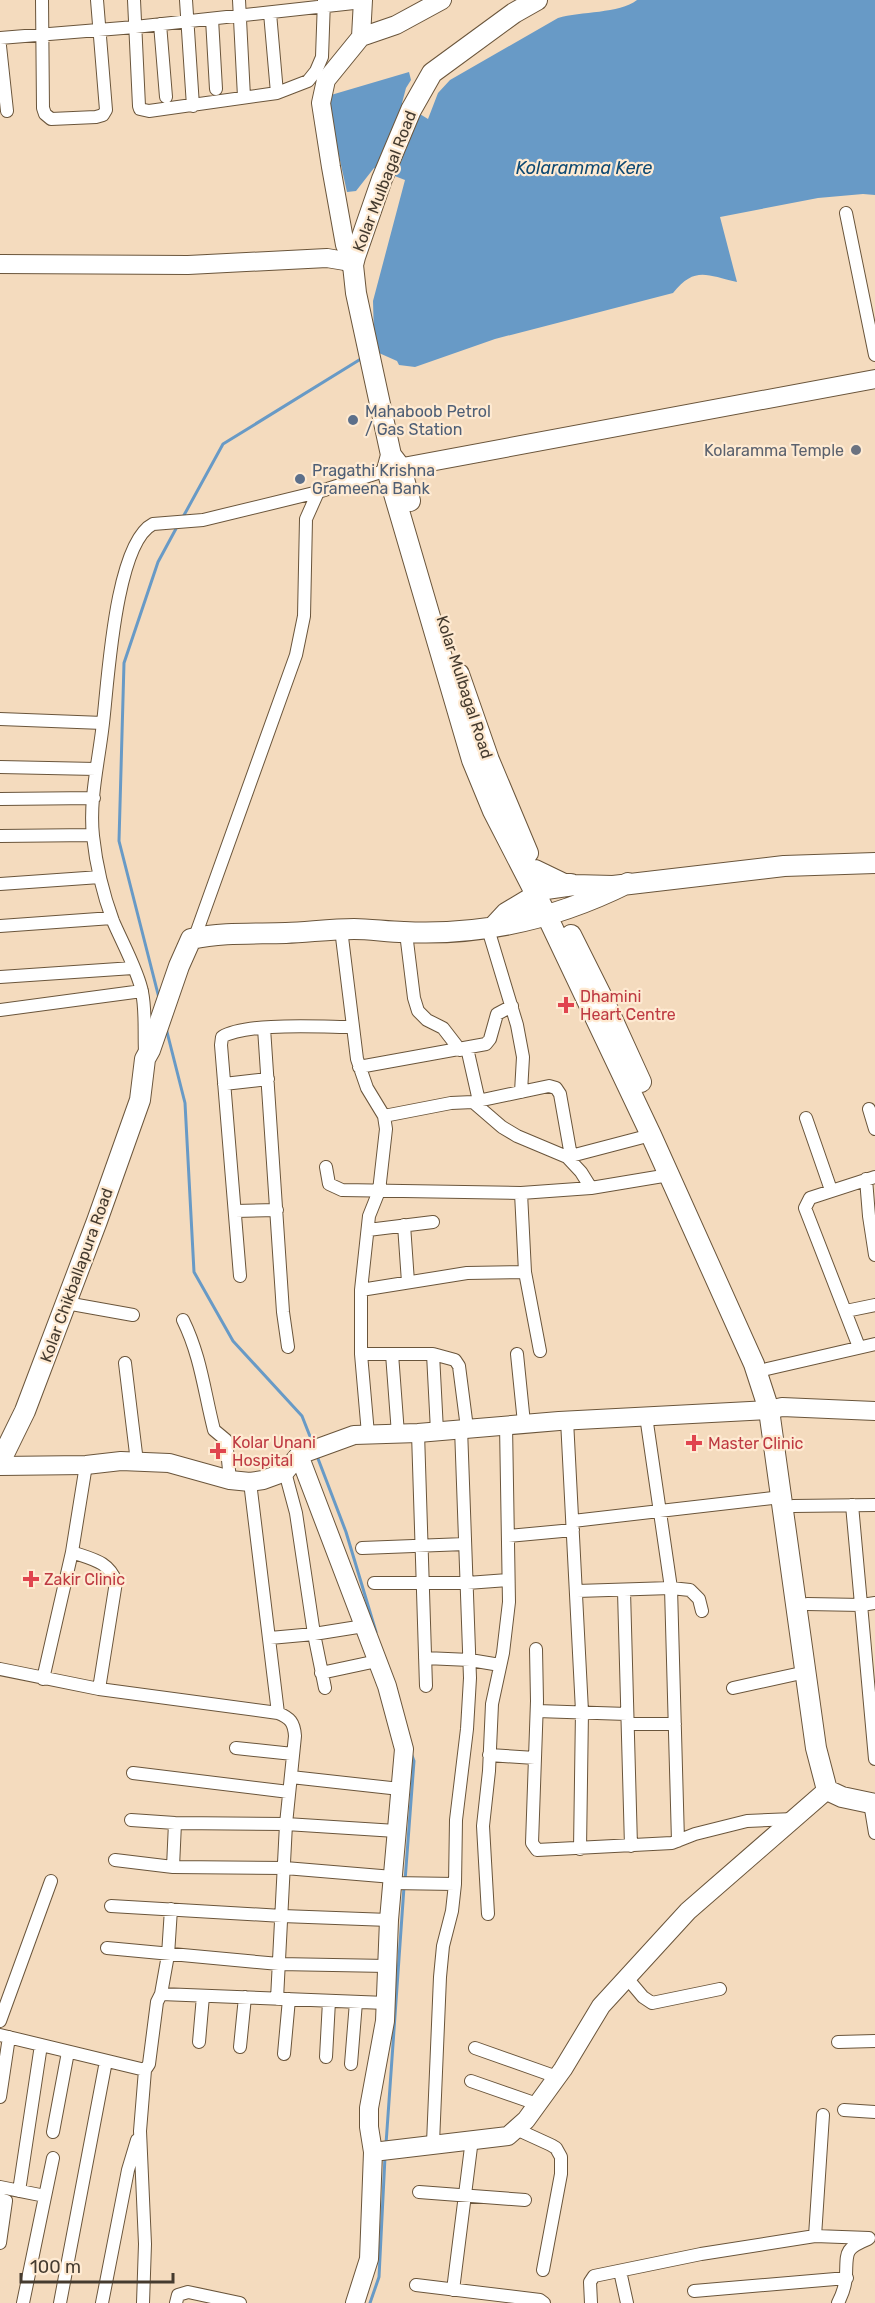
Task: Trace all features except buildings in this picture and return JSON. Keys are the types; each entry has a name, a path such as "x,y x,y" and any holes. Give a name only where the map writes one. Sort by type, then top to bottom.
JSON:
{"main road":[{"name":"Kolar Mulbagal Road","path":"537,0 504,20 432,73 411,110 382,179 354,261 356,293 393,464 472,760 494,811 554,914"},
{"path":"496,923 536,884 614,886 784,867 875,863"},
{"path":"191,939 211,934 237,932 276,933 341,929 406,933 496,923 554,914 628,883"},
{"path":"573,939 570,920 582,904"},
{"path":"554,914 573,939 610,1014 767,1369 775,1409 816,1748 827,1790 842,1797 873,1800"},
{"path":"554,914 775,1409"},
{"name":"Kolar Chikballapura Road","path":"0,1464 25,1411 140,1100 141,1083 148,1054 191,939"},
{"path":"0,1440 20,1397 132,1095 141,1083"},
{"path":"787,1502 807,1604 826,1753 833,1775 850,1791 873,1800"}],"street":[{"path":"42,0 43,108 45,114 51,119 96,117 102,115 106,110 97,0"},
{"path":"134,0 140,109 149,111 277,93 308,81 316,71 322,57 324,4"},
{"path":"186,0 193,106"},
{"path":"239,0 244,97"},
{"path":"0,264 188,265 327,258 354,261 345,244 321,103 326,80 361,37 396,25 442,0"},
{"path":"0,38 187,22 270,13 295,5 363,1 361,37"},
{"path":"270,13 277,93"},
{"path":"212,19 216,89"},
{"path":"160,24 166,97"},
{"path":"0,46 7,111"},
{"path":"846,213 872,321 875,355"},
{"path":"148,1054 142,991 112,918 100,877 93,835 96,769 116,611 128,564 136,543 148,526 203,520 318,492 393,464 875,379"},
{"path":"191,939 197,931 296,655 304,616 306,519 318,492"},
{"path":"0,719 103,723"},
{"path":"0,767 96,769"},
{"path":"0,799 94,798"},
{"path":"0,836 93,835"},
{"path":"0,884 100,877"},
{"path":"0,926 112,918"},
{"path":"496,923 523,1057 521,1092"},
{"path":"341,929 359,1067 367,1088 384,1116 385,1146 379,1191 369,1216 361,1290 361,1354 368,1434"},
{"path":"406,933 414,998 418,1011 427,1020 443,1028 464,1049 476,1101 502,1127 516,1136 569,1157 591,1188"},
{"path":"0,977 133,968"},
{"path":"0,1010 142,991"},
{"path":"359,1067 486,1044 490,1039 497,1014 512,1006"},
{"path":"240,1276 222,1037 228,1033 264,1028 353,1027"},
{"path":"264,1028 283,1312 288,1347"},
{"path":"224,1084 268,1079"},
{"path":"384,1116 549,1086 556,1088 560,1094 569,1157"},
{"path":"869,1109 875,1129"},
{"path":"806,1118 831,1190"},
{"path":"569,1157 651,1135"},
{"path":"326,1167 329,1184 335,1188 379,1191 521,1193 591,1188 669,1175"},
{"path":"859,1347 805,1208 810,1198 871,1178 875,1255"},
{"path":"521,1193 525,1272 540,1351"},
{"path":"235,1210 277,1210"},
{"path":"368,1230 433,1222"},
{"path":"404,1225 408,1282"},
{"path":"361,1290 467,1273 525,1272"},
{"path":"66,1303 133,1315"},
{"path":"846,1311 875,1305"},
{"path":"183,1320 201,1365 214,1430 226,1440 230,1480"},
{"path":"767,1369 875,1344"},
{"path":"361,1354 433,1354 452,1357 459,1366 464,1428 465,1544 470,1660 467,1729 456,1820 456,1884 443,1946 440,1977 433,2143"},
{"path":"392,1354 398,1434"},
{"path":"433,1354 437,1431"},
{"path":"488,1914 483,1826 492,1704 507,1627 508,1536 517,1354"},
{"path":"125,1363 137,1462"},
{"path":"0,1464 168,1463 230,1480 250,1482 285,1472 302,1455 354,1436 368,1434 418,1433 567,1420 775,1409 875,1411"},
{"path":"646,1416 671,1588 678,1841"},
{"path":"567,1420 582,1711 580,1849"},
{"path":"418,1433 426,1686"},
{"path":"302,1455 377,1661 403,1741 404,1766 396,1831 395,1881 389,1920 385,2021 369,2108 369,2127 376,2151 369,2259 355,2303"},
{"path":"43,1679 72,1552 86,1465"},
{"path":"285,1472 296,1514 314,1634 325,1688"},
{"path":"250,1482 278,1713"},
{"path":"508,1536 661,1511 787,1502 875,1505"},
{"path":"852,1505 869,1604 875,1759"},
{"path":"362,1548 465,1544"},
{"path":"72,1552 105,1564 112,1571 116,1582 99,1689"},
{"path":"374,1583 467,1583 508,1580"},
{"path":"577,1591 671,1588 690,1590 699,1599 702,1611"},
{"path":"624,1591 631,1846"},
{"path":"807,1604 869,1604"},
{"path":"270,1638 364,1626"},
{"path":"536,1649 537,1711 533,1847 542,1851 678,1841 695,1834 747,1821 794,1819"},
{"path":"425,1658 470,1660 500,1665"},
{"path":"321,1673 377,1661"},
{"path":"0,1669 99,1689 278,1713 289,1718 294,1727 293,1754 286,1824 279,1964 283,1999 284,2054"},
{"path":"733,1688 806,1672"},
{"path":"537,1711 582,1711 675,1724"},
{"path":"236,1748 293,1754"},
{"path":"489,1755 535,1758"},
{"path":"133,1773 289,1792"},
{"path":"291,1777 400,1789"},
{"path":"376,2151 508,2136 537,2104 557,2077 601,2006 688,1911 827,1790"},
{"path":"873,1800 875,1833"},
{"path":"131,1820 175,1823 286,1824 396,1831"},
{"path":"173,1867 175,1823"},
{"path":"115,1860 173,1867 285,1868 395,1881 456,1884"},
{"path":"0,2021 51,1881"},
{"path":"111,1906 389,1920"},
{"path":"143,2303 145,2244 140,2130 145,2070 149,2064 157,2002 168,1955 171,1909"},
{"path":"107,1948 279,1964 387,1966"},
{"path":"627,1978 643,1997 652,2003 720,1989"},
{"path":"160,1994 386,2003"},
{"path":"199,2042 203,1996"},
{"path":"240,2047 245,1997"},
{"path":"326,2057 329,2001"},
{"path":"351,2064 356,2002"},
{"path":"0,2097 4,2036 145,2070"},
{"path":"838,2042 875,2041"},
{"path":"19,2191 41,2045"},
{"path":"475,2048 557,2077"},
{"path":"53,2133 68,2052"},
{"path":"60,2303 106,2061"},
{"path":"471,2082 537,2104"},
{"path":"844,2110 875,2112"},
{"path":"815,2236 823,2115"},
{"path":"516,2129 556,2148 561,2157 561,2174 543,2271"},
{"path":"102,2303 128,2170 140,2130"},
{"path":"453,2290 472,2139"},
{"path":"23,2303 53,2158"},
{"path":"0,2187 45,2196"},
{"path":"419,2192 525,2200"},
{"path":"0,2199 6,2201 0,2243"},
{"path":"591,2303 590,2282 594,2276 701,2254 815,2236 872,2238"},
{"path":"838,2303 846,2278 846,2256 854,2245 872,2238"},
{"path":"620,2271 627,2303"},
{"path":"694,2292 846,2278"},
{"path":"416,2285 540,2300 544,2303"},
{"path":"176,2303 178,2295 188,2292 240,2303"}],"water":[{"name":"Kolaramma Kere","path":"637,0 875,0 875,195 818,198 720,217 737,282 709,275 695,276 681,284 673,293 495,339 415,367 399,365 397,361 379,353 374,337 373,301 405,180 374,168 356,191 347,192 327,102 331,95 409,72 411,80 402,103 428,119 438,93 450,80 558,18 620,8"}],"waterway":[{"path":"183,517 223,444 364,357"},
{"path":"159,998 119,841 124,663 158,562 178,525"},
{"path":"166,1028 185,1103 194,1272 233,1341 302,1416 313,1444"},
{"path":"317,1456 346,1532 376,1632"},
{"path":"405,1881 414,1761 411,1753"},
{"path":"386,2144 404,1887"},
{"path":"370,2303 379,2277 385,2157"}],"place":[{"name":"Mahaboob Petrol / Gas Station","path":"353,420"},
{"name":"Kolaramma Temple","path":"856,450"},
{"name":"Pragathi Krishna Grameena Bank","path":"300,479"},
{"name":"Dhamini Heart Centre","path":"566,1005"},
{"name":"Master Clinic","path":"694,1443"},
{"name":"Kolar Unani Hospital","path":"218,1451"},
{"name":"Zakir Clinic","path":"31,1579"}]}
